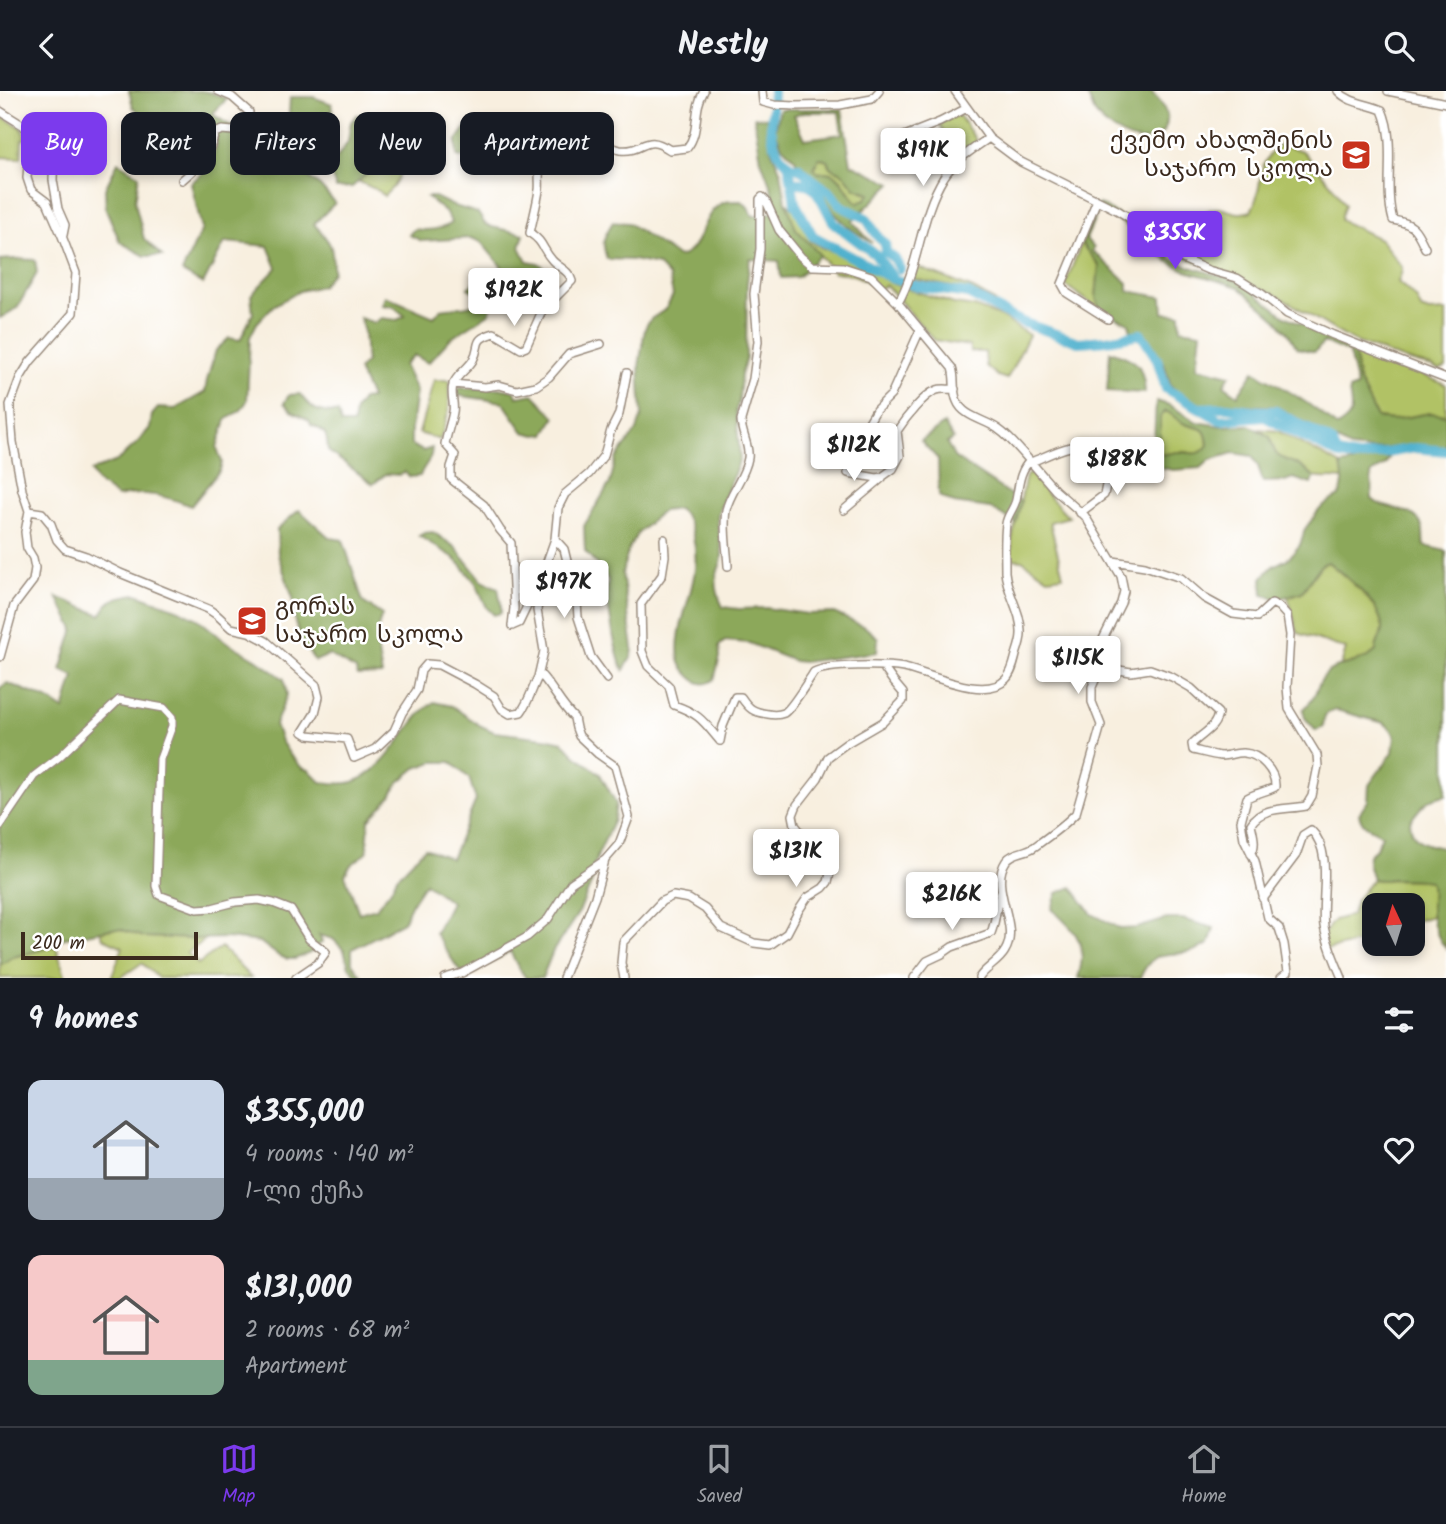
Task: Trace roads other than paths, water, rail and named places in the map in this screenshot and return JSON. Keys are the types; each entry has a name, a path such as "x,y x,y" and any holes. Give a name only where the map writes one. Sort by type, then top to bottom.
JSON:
{"street":[{"path":"181,180 197,168 206,155 215,132 233,131 247,124 249,112 232,97 218,91"},
{"path":"627,373 619,414 604,455 589,474 565,494 558,507 555,539 543,573 519,622 512,627 514,608 511,543 499,530 484,505 451,479 455,454 445,444 454,410 453,384 473,361 478,342 483,336 494,333 521,349 526,347 542,311 572,281 570,275 551,259 539,239 530,233 540,169 548,155 563,141 582,131 594,132 610,147 622,150 634,149 652,141 670,150 687,148 694,137 697,109 704,91"},
{"path":"762,91 763,101 774,106 840,105 872,99 879,91"},
{"path":"955,91 989,138 1021,162 1133,220 1178,257 1208,271 1237,278 1287,314 1333,335 1445,377"},
{"path":"1338,91 1356,103 1382,110 1388,133 1389,205 1393,220 1408,223 1416,229 1425,248"},
{"path":"1388,91 1446,103"},
{"path":"897,139 967,108"},
{"path":"0,109 24,126 30,140 27,178 31,190 47,202 76,273 73,313 30,362 10,405 13,442 29,511 24,532 35,568 33,581 14,606 0,657"},
{"path":"898,303 911,275 930,206 945,175 966,153 989,138"},
{"path":"54,175 58,209 65,225 62,236"},
{"path":"728,566 725,541 726,510 747,463 748,454 741,420 753,379 758,341 754,294 760,249 762,197 779,230 812,266 843,267 871,276 898,303 952,368 957,402 965,412 999,429 1055,490 1084,516 1121,576 1124,591 1121,603 1102,639 1101,667 1092,687 1092,702 1101,725 1076,813 1067,823 1031,849 1011,856 1004,864 1001,890 1009,929 1008,943 1005,952 979,978"},
{"path":"1097,201 1062,284 1067,293 1108,319"},
{"path":"882,477 848,473 859,439 876,411 891,395 920,330"},
{"path":"453,384 485,387 499,385 517,390 536,386 549,377 569,354 601,344"},
{"path":"844,510 893,469 900,456 897,431 903,422 937,390 955,389"},
{"path":"664,540 662,575 641,604 642,651 648,666 669,686 674,705 694,712 720,741 735,697 741,697 746,705 756,712 782,714 819,669 849,666 902,668 969,687 998,686 1007,679 1013,666 1021,635 1018,615 1007,586 1006,524 1020,476 1027,463 1065,447 1097,448 1112,457 1104,495 1080,513"},
{"path":"29,511 42,513 65,549 208,610 231,628 249,632 266,641 316,685 319,697 315,713 303,732 347,739 354,758 375,749 394,731 417,690 421,671 427,664 439,665 475,684 494,696 502,709 510,714 521,712 538,677 544,651 537,610 543,573"},
{"path":"555,539 564,549 577,602 578,618 591,657 607,679"},
{"path":"1113,561 1145,566 1181,578 1204,598 1233,614 1257,617 1272,603 1287,616 1290,635 1287,687 1289,709 1315,750 1318,766 1312,796 1306,806 1271,810 1255,817 1251,824 1255,842 1251,854"},
{"path":"624,978 621,963 623,942 662,901 673,896 689,899 705,909 721,928 754,943 770,945 788,933 807,898 823,888 830,873 794,825 793,815 797,805 818,778 828,757 883,722 903,701 903,693 883,667"},
{"path":"1101,667 1131,672 1150,669 1191,688 1218,713 1217,721 1192,744 1193,751 1221,756 1244,753 1257,756 1275,780 1275,787 1247,798 1241,821 1244,839 1255,861 1268,918 1279,928 1284,944 1287,972 1281,978"},
{"path":"445,978 462,973 527,937 548,919 571,883 605,860 619,844 629,817 615,766 579,736 575,718 563,707 552,687 542,676 538,677"},
{"path":"0,826 34,776 59,757 119,700 164,708 172,717 172,726 160,759 156,886 159,895 197,909 259,900 291,910 309,939 326,952 318,963 296,978"},
{"path":"1263,899 1296,855 1303,835 1311,830 1320,842 1325,874 1323,908 1327,940 1342,978"},
{"path":"563,978 595,897 605,860"},
{"path":"914,978 927,961 952,947 991,933 995,922 996,902 1001,890"}],"waterway":[{"path":"773,91 771,128 774,143 789,165 795,203 813,236 893,279 916,286 968,294 1022,322 1078,342 1141,334 1157,359 1166,389 1220,420 1263,416 1337,454 1356,458 1415,448 1446,451"},
{"path":"789,168 798,167 830,192 841,206 866,218 885,243 886,252 895,259 900,269"},
{"path":"792,182 807,184 813,188 835,224 876,255 892,276"},
{"path":"1200,408 1276,411 1332,442 1337,454"}],"place":[{"name":"ქვემო ახალშენის საჯარო სკოლა","path":"1356,155"},
{"name":"გორას საჯარო სკოლა","path":"252,621"}]}
